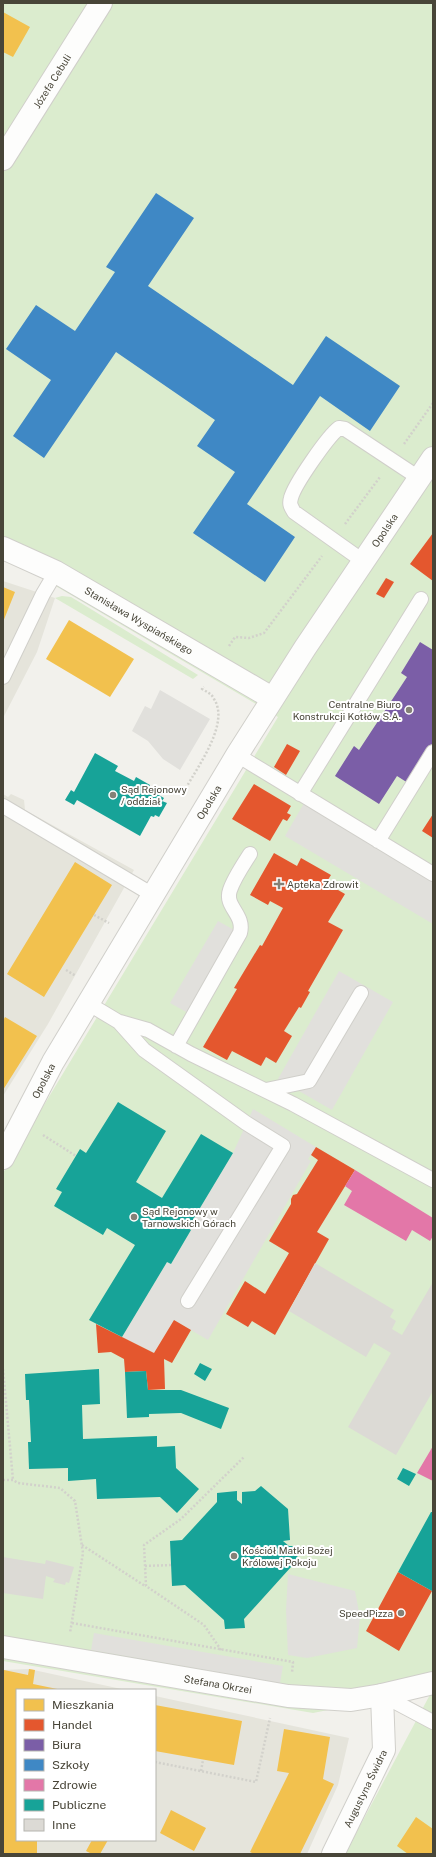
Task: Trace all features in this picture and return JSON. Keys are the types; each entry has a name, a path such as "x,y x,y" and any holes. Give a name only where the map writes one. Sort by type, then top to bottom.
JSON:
{"street":[{"name":"Józefa Cebuli","path":"3,159 101,3"},
{"name":"Opolska","path":"3,1158 53,1062 272,698 433,458"},
{"name":"Stanisława Wyspiańskiego","path":"3,548 56,572 272,698"},
{"name":"Stefana Okrzei","path":"3,1647 288,1696 351,1700 382,1695 433,1683"},
{"name":"Augustyna Świdra","path":"333,1854 384,1750 382,1695"}],"lane":[{"path":"363,561 294,512 290,503 293,492 330,436 339,428 345,429 419,478"},
{"path":"3,677 43,594 56,572"},
{"path":"300,794 421,599"},
{"path":"378,841 433,752"},
{"path":"237,756 433,874"},
{"path":"3,806 153,895"},
{"path":"176,1046 240,933 241,922 230,903 229,890 250,854"},
{"path":"266,1090 309,1081 361,993"},
{"path":"89,1004 119,1022 148,1030 176,1046 266,1090 433,1180"},
{"path":"119,1022 144,1050 246,1123 284,1146 188,1301"},
{"path":"382,1695 433,1722"}],"path":[{"path":"94,915 109,923"},
{"path":"66,970 78,977"},
{"path":"39,1132 76,1156"},
{"path":"3,1369 13,1480"},
{"path":"146,1586 144,1545 182,1519 244,1457"},
{"path":"3,1480 13,1480 18,1483 60,1488 75,1501 83,1553 69,1640"},
{"path":"82,1545 204,1625 221,1650"},
{"path":"145,1566 171,1564"},
{"path":"72,1623 293,1662 291,1678"},
{"path":"156,1762 256,1782 271,1711"},
{"path":"201,1771 203,1760"}],"shaded area":[{"path":"3,581 55,598 37,652 3,718"},
{"path":"160,690 210,719 180,770 163,759 148,741 132,731 145,706 151,709"},
{"path":"3,794 8,797 11,794 24,800 25,810 134,870 48,1024 3,1096"},
{"path":"307,798 433,874 433,924 285,836"},
{"path":"218,921 236,931 188,1013 170,1003"},
{"path":"339,971 393,1002 332,1110 278,1079"},
{"path":"253,1109 316,1147 308,1159 311,1161 208,1340 174,1320 154,1353 122,1337 167,1262 171,1264 191,1230 188,1228 233,1153"},
{"path":"288,1574 355,1591 360,1617 357,1648 307,1658 288,1655 286,1610"},
{"path":"94,1633 283,1666 280,1683 91,1650"},
{"path":"29,1669 121,1689 16,1689 16,1841 156,1841 156,1696 349,1738 338,1785 307,1854 3,1854 3,1670"}],"green space":[{"path":"3,3 433,3 433,1689 313,1713 3,1661 3,1173 278,717 3,555"},
{"path":"62,596 71,597 198,675 193,679 55,598"},
{"path":"433,1689 433,1854 345,1854"}],"building: Mieszkania":[{"path":"3,12 30,27 13,57 3,52"},
{"path":"3,587 15,592 3,622"},
{"path":"69,620 134,659 110,697 46,659"},
{"path":"75,862 112,885 44,997 7,974"},
{"path":"5,1017 37,1036 3,1090 3,1021"},
{"path":"29,1669 35,1670 33,1684 57,1689 16,1689 16,1841 37,1841 37,1854 3,1854 3,1676 4,1670 28,1675"},
{"path":"156,1705 242,1721 234,1765 156,1751"},
{"path":"284,1729 330,1737 323,1779 334,1784 300,1854 254,1854 250,1852 289,1773 277,1771"},
{"path":"171,1810 206,1828 194,1851 160,1833"},
{"path":"416,1817 433,1829 433,1854 408,1854 397,1846"},
{"path":"91,1841 107,1841 100,1854 92,1854 86,1851"}],"building: Handel":[{"path":"433,533 433,581 410,564"},
{"path":"386,578 394,582 384,598 376,594"},
{"path":"287,744 300,751 286,775 274,767"},
{"path":"254,784 291,806 287,813 291,815 287,821 283,819 270,841 232,819"},
{"path":"433,814 433,838 422,831"},
{"path":"274,853 297,866 301,858 331,875 326,883 345,894 328,922 343,930 308,991 310,992 301,1008 299,1007 284,1031 292,1036 276,1063 266,1057 261,1066 232,1051 227,1060 203,1047 237,989 234,988 260,945 262,946 283,908 270,901 268,905 250,895"},
{"path":"316,1147 355,1170 317,1232 329,1239 275,1335 252,1321 248,1327 226,1314 245,1281 265,1294 289,1253 269,1241 291,1204 293,1195 297,1194 318,1160 311,1155"},
{"path":"174,1320 191,1330 172,1363 164,1359 165,1389 148,1390 146,1371 125,1372 124,1359 111,1352 98,1353 96,1324 154,1353"},
{"path":"398,1572 432,1591 399,1651 366,1631"}],"building: Biura":[{"name":"Centralne Biuro Konstrukcji Kotłów S.A.","path":"420,642 433,650 433,743 408,783 397,776 379,804 335,776 354,746 359,750 407,677 401,673"}],"building: Szkoły":[{"path":"156,193 194,218 148,286 293,385 326,336 400,386 370,431 320,396 247,504 295,537 265,582 193,533 235,472 197,446 215,420 116,352 44,458 13,436 51,380 6,349 36,305 75,331 115,272 106,267"}],"building: Zdrowie":[{"path":"355,1170 433,1218 433,1236 430,1241 412,1230 406,1241 344,1205 352,1191 345,1186"},
{"path":"433,1446 432,1463 433,1481 417,1473"}],"building: Publiczne":[{"name":"Sąd Rejonowy / oddział","path":"95,753 118,766 115,771 134,781 136,777 150,785 148,789 164,798 162,801 167,803 159,817 155,815 154,817 151,816 140,836 77,800 74,805 65,800 71,790 74,792"},
{"name":"Sąd Rejonowy w Tarnowskich Górach","path":"118,1102 166,1131 136,1182 162,1198 201,1134 233,1153 188,1228 191,1230 171,1264 167,1262 122,1337 89,1320 135,1245 107,1228 103,1235 54,1206 62,1192 56,1189 80,1149 86,1153"},
{"path":"200,1363 212,1369 205,1381 194,1374"},
{"path":"99,1369 100,1404 82,1405 83,1439 157,1436 157,1447 175,1446 176,1468 199,1489 177,1513 160,1497 97,1499 96,1479 68,1481 68,1468 29,1469 28,1442 31,1442 29,1400 26,1400 25,1374"},
{"path":"146,1371 148,1390 181,1390 229,1408 221,1429 181,1413 149,1414 149,1417 127,1418 125,1372"},
{"path":"403,1468 416,1474 409,1486 397,1479"},
{"name":"Kościół Matki Bożej Królowej Pokoju","path":"261,1486 288,1509 290,1540 283,1541 289,1546 298,1546 297,1563 299,1563 299,1566 291,1567 244,1619 245,1628 225,1629 224,1620 185,1585 172,1586 170,1541 182,1540 217,1502 217,1493 237,1491 237,1500 242,1504 242,1492 255,1491"},
{"path":"431,1512 433,1512 432,1591 398,1572"}],"building: Inne":[{"path":"315,1263 394,1310 390,1317 396,1321 392,1329 402,1335 433,1282 433,1391 396,1455 348,1427 391,1353 374,1343 366,1357 289,1311"},
{"path":"3,1557 45,1564 46,1560 74,1567 69,1583 66,1582 65,1585 53,1582 55,1579 46,1576 43,1599 3,1593"}],"place":[{"name":"Centralne Biuro Konstrukcji Kotłów S.A.","path":"409,710"},
{"name":"Sąd Rejonowy / oddział","path":"113,795"},
{"name":"Apteka Zdrowit","path":"279,884"},
{"name":"Sąd Rejonowy w Tarnowskich Górach","path":"134,1217"},
{"name":"Kościół Matki Bożej Królowej Pokoju","path":"234,1556"},
{"name":"SpeedPizza","path":"401,1613"}]}
